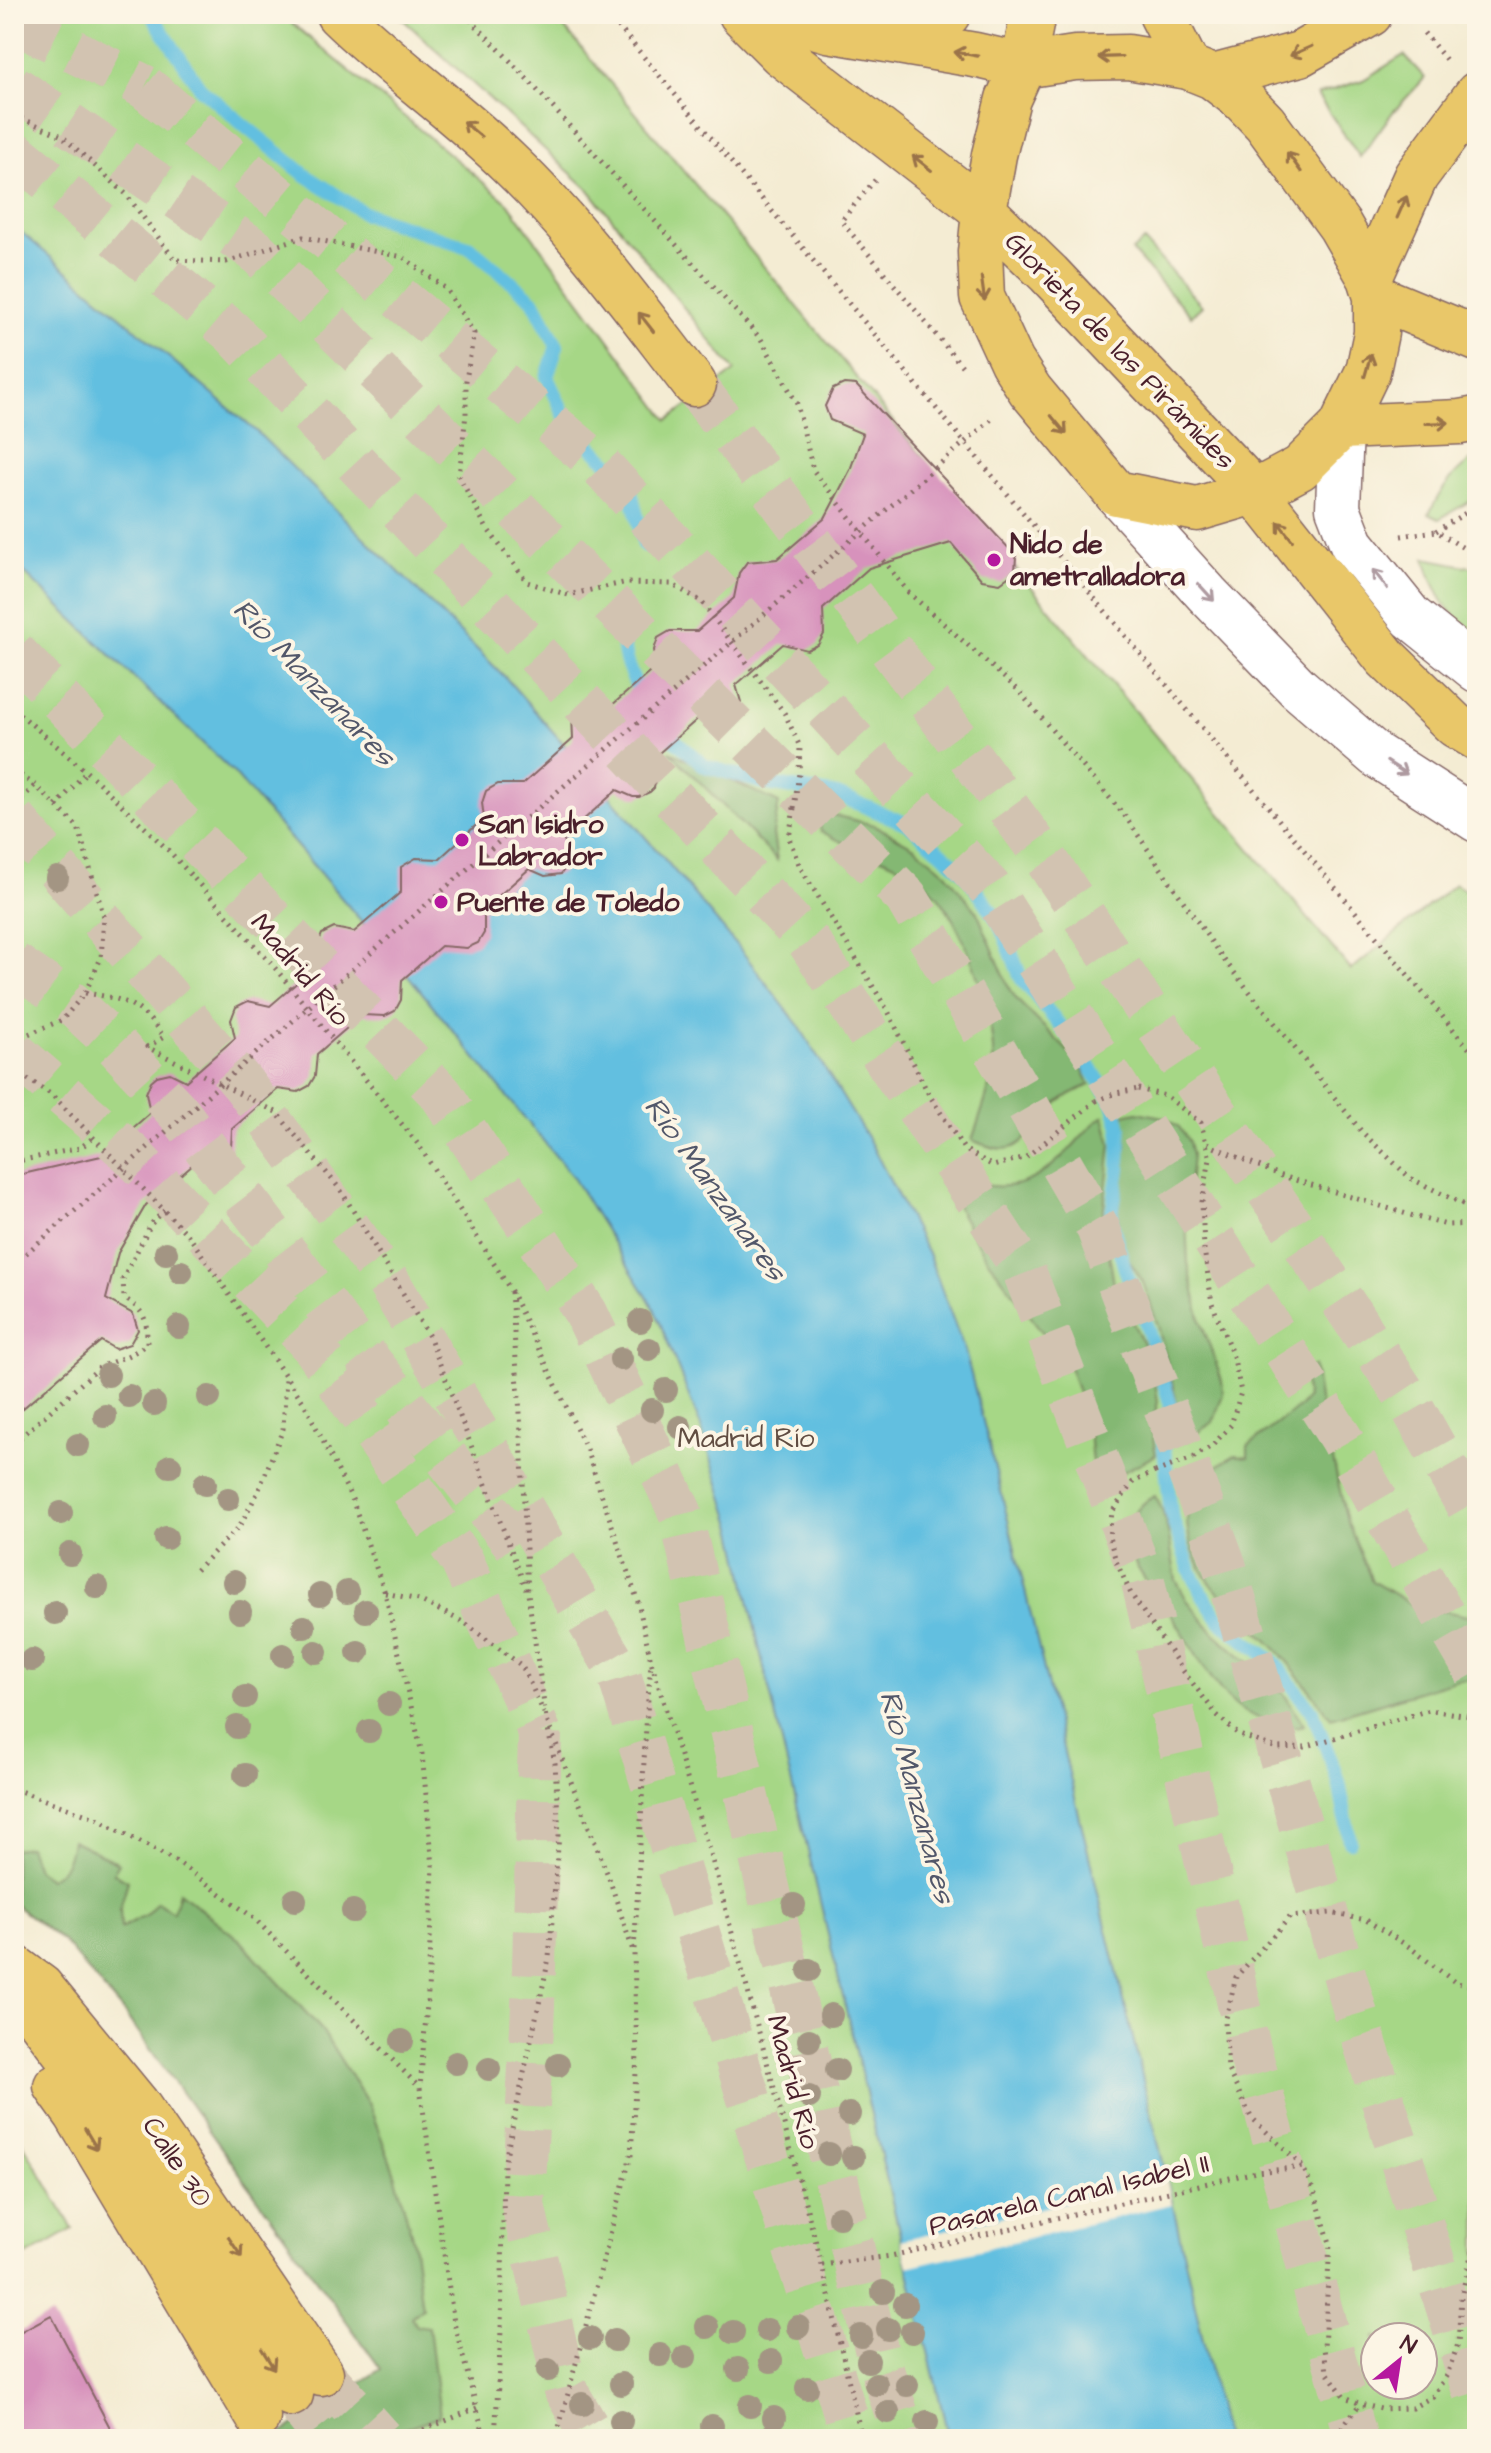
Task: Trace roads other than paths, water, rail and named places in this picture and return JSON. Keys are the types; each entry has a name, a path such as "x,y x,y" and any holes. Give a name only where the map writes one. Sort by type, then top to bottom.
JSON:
{"main road":[{"path":"338,14 511,164 599,264 694,384"},
{"path":"741,14 781,54 984,211"},
{"path":"772,14 828,30 1023,66 1075,58 1128,57 1200,72 1243,100 1265,123 1340,226 1373,288 1477,339"},
{"path":"909,44 948,14"},
{"name":"Glorieta de las Pirámides","path":"1033,14 1023,66 1008,99 994,155 980,252 982,297 1012,362 1030,390 1116,493 1197,509 1255,492 1300,468 1341,427 1368,371 1376,333 1373,288"},
{"path":"1161,14 1200,72"},
{"path":"1200,72 1300,54 1370,14"},
{"path":"1373,288 1416,176 1477,94"},
{"name":"Glorieta de las Pirámides","path":"984,211 1049,274 1255,492"},
{"path":"1341,427 1477,419"},
{"path":"1255,492 1386,658 1455,725 1477,738"},
{"name":"Calle 30","path":"14,1967 41,1987 137,2104 290,2395"},
{"path":"14,1999 39,2019 126,2133 290,2395"},
{"path":"14,2030 290,2395"}],"street":[{"path":"1341,427 1338,508 1352,544 1411,617 1477,670"},
{"path":"1116,493 1298,688 1376,755 1477,820"},
{"path":"1349,614 1477,670"}],"water":[{"name":"Río Manzanares","path":"14,226 257,432 505,677 744,954 799,1026 870,1142 929,1256 965,1351 1167,2179 1225,2439 949,2439 734,1531 700,1424 654,1308 572,1176 411,979 234,773 14,563"}],"waterway":[{"path":"151,14 200,88 304,174 364,213 471,248 533,300 557,346 547,377 569,425 629,483 644,545"},
{"path":"624,607 625,656 645,701"},
{"path":"662,729 705,766 768,784 837,795 910,825 966,874 999,922 1021,978 1075,1044 1113,1102 1120,1128 1119,1169 1111,1221 1171,1406 1163,1438 1171,1514 1190,1570 1221,1622 1275,1663 1313,1713 1339,1782 1350,1841"}],"tunnel":[{"path":"14,21 145,87"},
{"path":"14,87 256,251 906,897 1098,1228 1224,1564 1357,2018 1477,2401"},
{"path":"145,87 598,463 989,887 1340,1437 1477,1673"},
{"path":"14,152 232,332 809,942 1024,1271 1142,1577 1249,2048 1356,2439"},
{"path":"694,384 1043,855 1405,1395 1477,1522"},
{"path":"14,652 441,1094 586,1313 680,1512 879,2361 905,2439"},
{"path":"14,819 243,1084 389,1283 618,1671 853,2439"},
{"path":"14,964 71,1003 107,1036 178,1112 342,1327 520,1550"},
{"path":"14,1052 130,1153 314,1347 462,1561 540,1733"},
{"path":"540,1733 533,2006 523,2205 566,2391 594,2439"},
{"path":"321,2373 381,2439"},
{"path":"291,2394 326,2439"}],"place":[{"name":"Nido de ametralladora","path":"994,560"},
{"name":"San Isidro Labrador","path":"462,840"},
{"name":"Puente de Toledo","path":"441,902"}],"park label":[{"name":"Madrid Río","path":"746,1438"}]}
